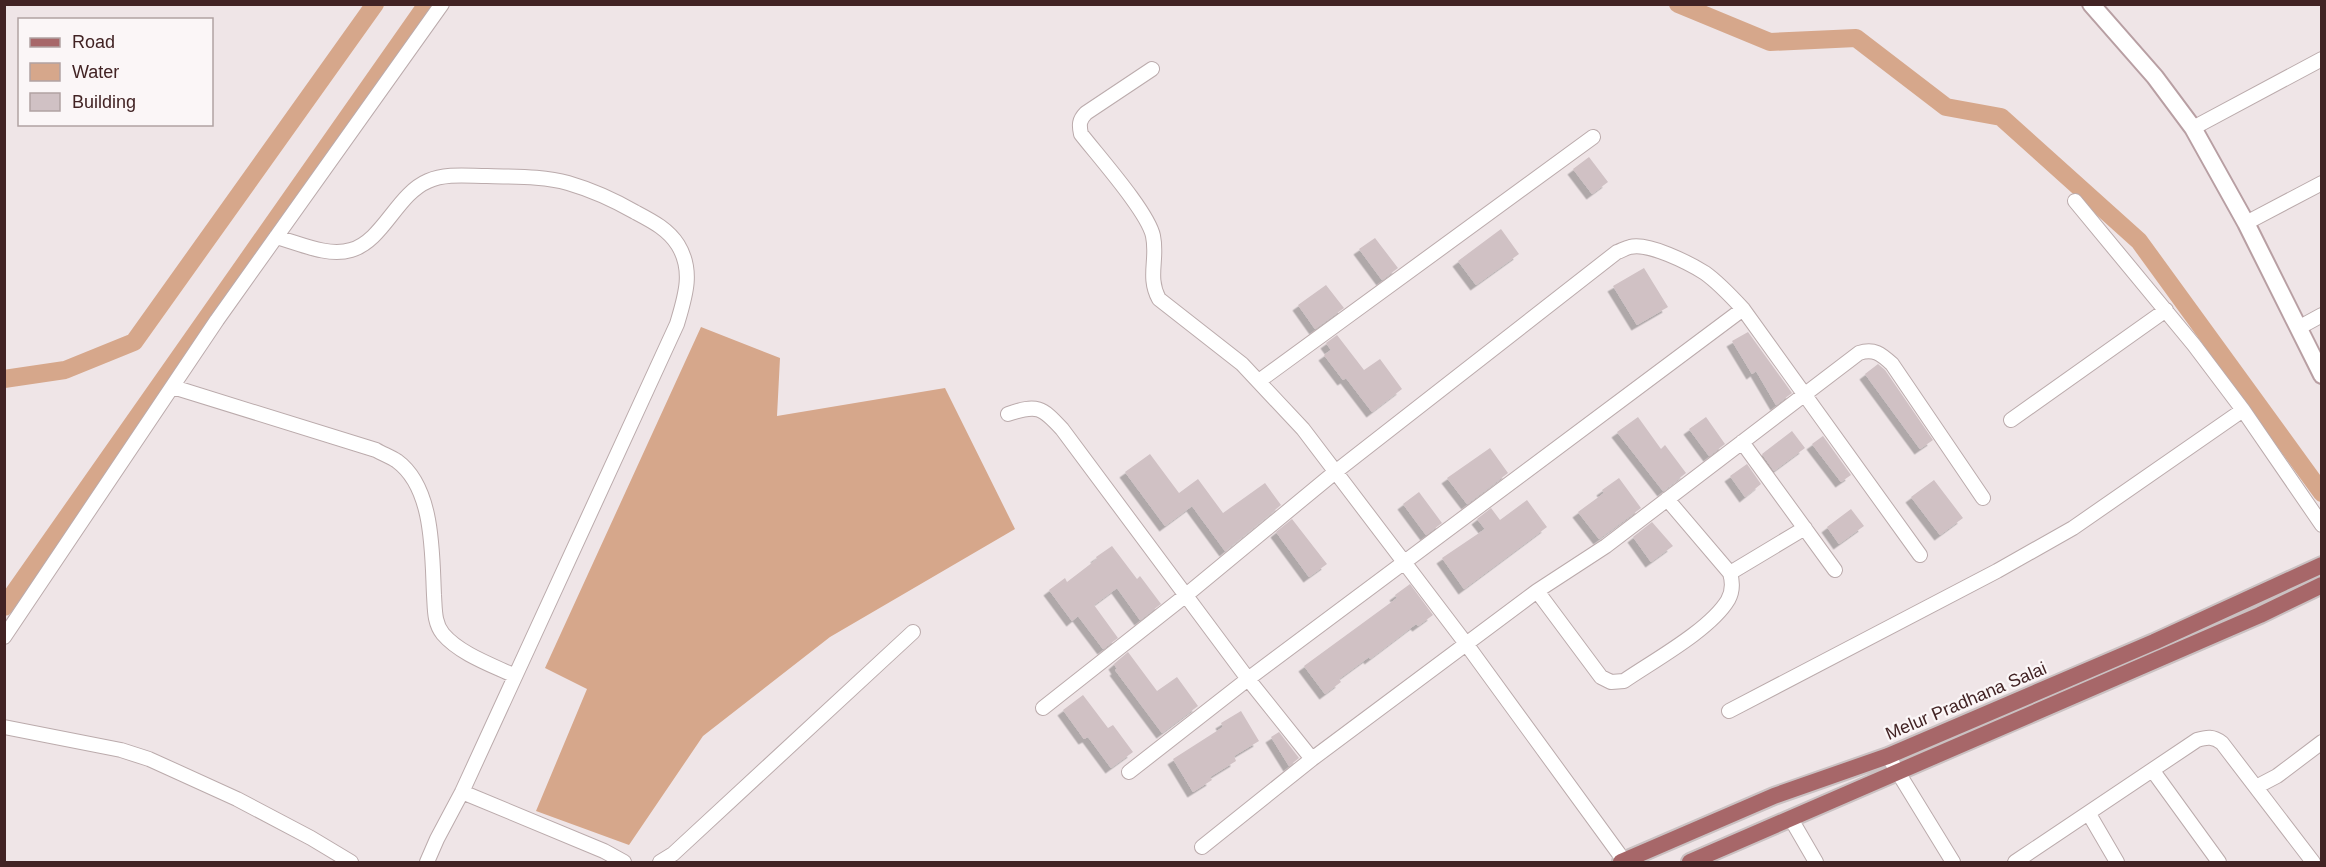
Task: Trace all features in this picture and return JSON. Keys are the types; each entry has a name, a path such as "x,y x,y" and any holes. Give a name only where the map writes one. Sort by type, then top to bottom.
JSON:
{"main road":[{"path":"2091,4 2155,77 2193,128 2300,327 2322,375"},
{"name":"Melur Pradhana Salai","path":"1623,862 1774,796 1888,756 2154,642 2322,565"},
{"name":"Melur Pradhana Salai","path":"1690,862 2260,615 2322,585"}],"street":[{"path":"4,637 217,320 442,4"},
{"path":"2193,128 2322,59"},
{"path":"1152,69 1086,113 1079,125 1081,134 1144,216 1153,234 1153,288 1159,299 1242,364 1303,429 1334,473 1467,645 1623,862"},
{"path":"1259,381 1593,137"},
{"path":"276,237 327,252 349,251 362,246 407,196 428,181 450,175 532,178 567,183 607,197 662,227 678,245 686,264 688,287 677,324 462,792 436,839 427,862"},
{"path":"2246,224 2322,183"},
{"path":"2075,201 2166,310 2243,410 2322,525"},
{"path":"1043,708 1185,596 1334,473 1617,252 1631,246 1648,247 1703,272 1743,309 1920,555"},
{"path":"1129,772 1248,679 1743,309"},
{"path":"2011,420 2166,310"},
{"path":"2300,327 2322,315"},
{"path":"1202,847 1312,759 1537,591 1606,546 1859,353 1868,350 1880,353 1892,364 1983,498"},
{"path":"173,387 376,450 397,461 411,476 422,496 432,537 435,618 442,633 455,645 515,676"},
{"path":"1008,414 1028,407 1038,408 1047,413 1062,429 1185,596 1312,759"},
{"path":"1729,711 1997,571 2073,528 2243,410"},
{"path":"1742,441 1835,570"},
{"path":"1537,591 1601,677 1617,683 1624,681 1702,627 1719,612 1729,599 1732,590 1730,573 1668,499"},
{"path":"1730,573 1805,528"},
{"path":"660,862 673,854 913,632"},
{"path":"4,727 122,750 149,759 237,799 351,862"},
{"path":"2019,862 2197,740 2207,737 2215,738 2222,743 2313,862"},
{"path":"2256,787 2277,776 2322,742"},
{"path":"1888,756 1953,862"},
{"path":"2153,771 2218,862"},
{"path":"462,792 604,851 624,862"},
{"path":"2089,814 2117,862"},
{"path":"1791,819 1816,862"}],"water":[{"path":"701,327 780,358 777,416 945,388 1015,529 830,637 703,736 629,845 536,811 587,689 545,668"}],"building":[{"path":"1589,157 1608,182 1592,194 1573,169"},
{"path":"1501,229 1519,254 1476,285 1458,261"},
{"path":"1375,238 1398,268 1382,280 1359,249"},
{"path":"1644,268 1668,307 1637,325 1613,286"},
{"path":"1326,285 1344,308 1315,329 1298,305"},
{"path":"1748,332 1792,393 1776,405 1756,371 1752,374 1732,341"},
{"path":"1337,335 1364,370 1380,359 1402,389 1372,412 1346,378 1343,380 1324,355 1331,350 1326,343"},
{"path":"1878,364 1885,370 1933,440 1920,449 1865,374"},
{"path":"1638,417 1661,449 1665,445 1686,473 1663,491 1617,432"},
{"path":"1706,417 1725,444 1709,456 1689,429"},
{"path":"1792,431 1805,448 1774,471 1762,454"},
{"path":"1823,436 1851,475 1841,482 1812,444"},
{"path":"1490,448 1508,473 1467,504 1447,478"},
{"path":"1150,454 1179,493 1198,479 1223,513 1265,483 1281,505 1225,551 1192,506 1165,526 1125,472"},
{"path":"1747,464 1761,484 1745,497 1730,476"},
{"path":"1619,478 1641,508 1599,539 1578,512 1604,493 1602,490"},
{"path":"1934,480 1963,518 1940,535 1911,497"},
{"path":"1419,492 1442,523 1426,535 1403,504"},
{"path":"1527,500 1547,527 1464,589 1442,558 1485,529 1477,519 1491,508 1500,520"},
{"path":"1851,509 1864,526 1839,544 1827,527"},
{"path":"1292,519 1327,564 1309,577 1276,532"},
{"path":"1652,522 1673,546 1651,562 1633,537"},
{"path":"1112,546 1137,579 1140,576 1161,604 1140,620 1117,588 1094,605 1118,638 1103,649 1078,616 1072,621 1049,590 1065,578 1067,582"},
{"path":"1410,584 1433,615 1418,626 1416,624 1370,659 1369,657 1339,679 1341,682 1325,694 1304,666 1397,598 1395,595"},
{"path":"1128,652 1157,691 1177,677 1198,706 1162,733 1115,670 1117,669 1114,664"},
{"path":"1083,695 1108,728 1113,725 1133,752 1111,768 1088,737 1084,739 1063,710"},
{"path":"1241,711 1259,741 1234,756 1236,761 1210,777 1212,780 1193,792 1173,759 1223,727 1221,723"},
{"path":"1279,732 1299,758 1289,766 1271,737"}],"waterway":[{"path":"4,379 65,370 134,342 375,4"},
{"path":"4,607 427,4"},
{"path":"1678,4 1770,42 1856,38 1946,107 2001,117 2139,241 2322,493"}]}
